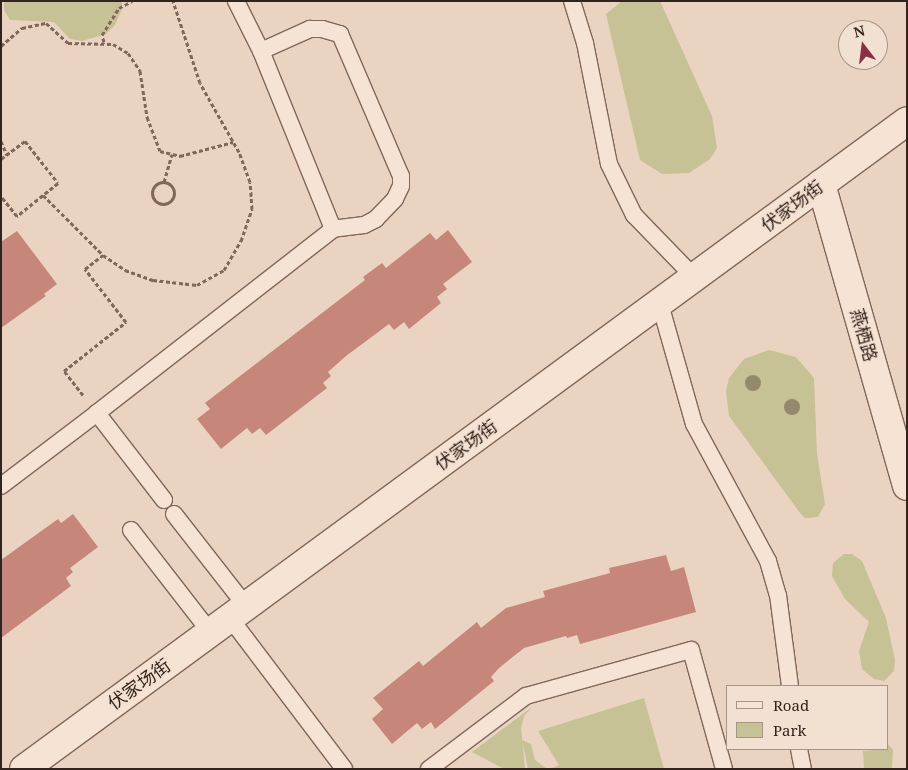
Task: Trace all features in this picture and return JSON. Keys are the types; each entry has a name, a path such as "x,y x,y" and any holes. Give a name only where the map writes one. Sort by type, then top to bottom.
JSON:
{"street":[{"name":"伏家场街","path":"24,769 907,121"},
{"name":"燕栖路","path":"821,184 907,486"}],"lane":[{"path":"236,1 261,51 333,229"},
{"path":"572,1 585,43 609,164 634,215 695,278"},
{"path":"1,486 333,229 364,225 376,219 395,199 401,186 401,176 340,34 322,29 310,29 261,51"},
{"path":"660,304 694,424 768,561 778,596 790,685"},
{"path":"97,413 164,500"},
{"path":"174,514 229,618 344,769"},
{"path":"131,530 229,618"},
{"path":"429,769 526,696 691,650 724,769"},
{"path":"799,750 803,769"}],"path":[{"path":"104,42 102,35 119,8 132,1"},
{"path":"43,195 103,255 125,270 153,280 197,285 224,270 241,242 252,210 250,182 233,142 200,83 173,1"},
{"path":"1,46 22,28 46,22 68,43 76,45 104,42 128,53 140,71 152,135 160,151 180,156 233,142"},
{"path":"1,140 7,155"},
{"path":"1,159 25,141 58,183 17,216 1,196"},
{"path":"164,182 174,189 174,196 169,203 162,204 152,195 153,188 164,182 172,154"},
{"path":"97,413 64,371 126,322 85,269 103,255"}],"green space":[{"path":"4,1 122,1 122,9 115,25 106,34 82,41 70,39 54,22 10,20 4,10"},
{"path":"622,1 660,1 712,116 717,148 710,159 689,173 662,174 640,160 606,14"},
{"path":"769,350 796,357 814,378 817,454 825,504 818,517 805,518 800,513 729,416 726,391 729,378 744,359"},
{"path":"844,554 852,554 862,561 886,618 895,660 894,671 884,681 874,679 862,669 859,651 869,622 845,599 832,576 833,563"},
{"path":"644,698 664,769 550,769 559,765 538,731"},
{"path":"532,707 524,716 521,728 525,769 504,769 472,752"},
{"path":"522,740 531,744 535,760 547,769 528,769"},
{"path":"888,744 893,750 892,769 864,769 863,751 888,750"}],"building":[{"path":"448,230 472,262 443,284 447,289 437,297 441,303 409,329 404,322 394,330 389,324 346,356 328,372 331,376 323,383 327,388 266,435 260,428 252,434 247,428 221,449 197,419 210,409 205,403 365,280 363,277 382,263 386,268 430,233 436,240"},
{"path":"17,231 57,284 44,294 46,296 1,328 1,242"},
{"path":"73,514 98,547 70,568 73,572 66,578 71,586 1,638 1,560 58,519 61,523"},
{"path":"666,555 671,571 684,567 696,612 580,644 577,635 567,638 566,636 524,648 499,668 491,677 494,681 435,729 431,722 422,729 417,723 392,744 372,719 383,709 373,698 419,661 423,666 477,622 481,628 506,608 545,597 543,591 610,573 609,568"}]}
